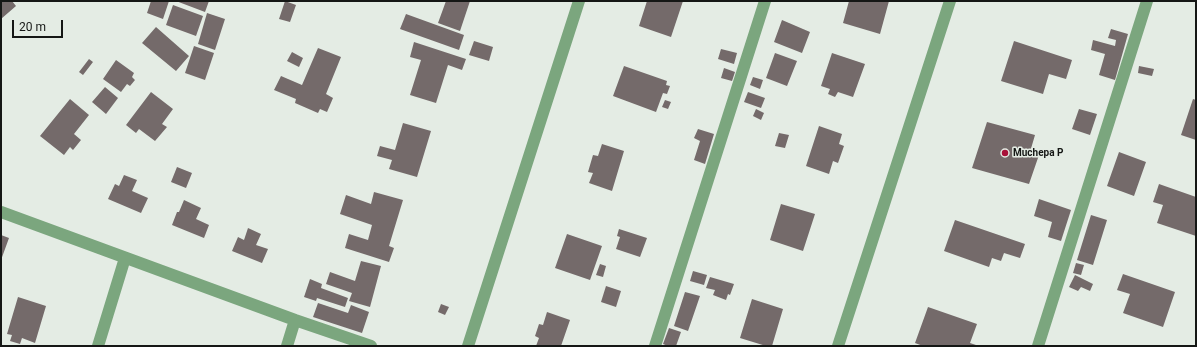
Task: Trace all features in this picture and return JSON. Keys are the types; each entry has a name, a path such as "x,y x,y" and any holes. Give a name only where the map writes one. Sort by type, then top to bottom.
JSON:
{"street":[{"path":"468,346 579,1"},
{"path":"655,346 765,1"},
{"path":"838,346 950,1"},
{"path":"1038,346 1147,1"},
{"path":"1,212 295,320 371,346"},
{"path":"98,346 125,258"},
{"path":"287,346 295,320"}],"building":[{"path":"1,1 12,1 16,6 1,19"},
{"path":"151,1 169,1 163,19 147,13"},
{"path":"176,1 209,1 205,12"},
{"path":"285,1 296,5 290,22 279,19"},
{"path":"446,1 470,1 460,31 438,23"},
{"path":"647,1 683,1 671,37 639,26"},
{"path":"849,1 889,1 880,34 843,23"},
{"path":"173,5 203,16 196,36 166,25"},
{"path":"207,13 225,19 215,50 198,44"},
{"path":"406,14 464,35 459,50 400,29"},
{"path":"782,20 810,32 802,53 774,42"},
{"path":"156,27 189,56 176,71 142,43"},
{"path":"1111,29 1128,34 1115,80 1099,75 1105,54 1091,50 1093,40 1115,46 1116,40 1108,38"},
{"path":"474,41 493,47 489,61 469,55"},
{"path":"1014,41 1072,60 1066,79 1049,74 1043,94 1001,81"},
{"path":"414,42 466,59 462,70 448,65 436,103 410,95 421,60 410,57"},
{"path":"194,46 214,53 205,80 185,73"},
{"path":"318,48 341,57 326,94 333,98 327,112 320,109 318,113 295,103 296,99 274,90 281,76 302,85"},
{"path":"721,49 737,53 734,64 718,59"},
{"path":"292,52 303,58 299,67 287,61"},
{"path":"775,53 797,61 787,86 766,78"},
{"path":"832,53 865,64 853,97 838,92 835,97 828,94 830,89 821,86"},
{"path":"89,59 93,62 83,75 79,72"},
{"path":"116,60 134,73 132,77 135,80 130,86 127,84 121,92 103,79"},
{"path":"624,66 667,81 666,85 670,86 667,94 663,93 656,112 613,96"},
{"path":"1139,66 1154,69 1152,76 1138,73"},
{"path":"724,68 735,72 732,81 721,78"},
{"path":"753,77 763,80 760,89 750,85"},
{"path":"105,87 118,98 106,114 92,102"},
{"path":"151,92 173,109 162,124 167,127 155,141 139,129 136,133 126,125"},
{"path":"748,92 765,98 761,108 744,102"},
{"path":"70,99 89,115 74,134 81,140 73,150 70,147 64,155 40,136"},
{"path":"1193,99 1196,100 1196,140 1181,135"},
{"path":"665,100 671,102 668,109 662,107"},
{"path":"756,109 764,113 761,120 753,116"},
{"path":"1079,109 1097,114 1090,135 1072,129"},
{"name":"Muchepa P","path":"987,122 1035,135 1030,152 1039,155 1029,184 972,168"},
{"path":"403,123 431,131 417,177 389,169 392,160 377,156 380,146 395,150"},
{"path":"819,126 842,134 839,144 844,146 838,163 833,161 829,174 806,166"},
{"path":"698,129 714,134 705,164 694,160 700,141 694,138"},
{"path":"779,133 789,135 785,148 775,146"},
{"path":"602,144 624,151 612,191 589,183 593,173 588,172 593,155 598,156"},
{"path":"1119,152 1146,162 1134,196 1107,186"},
{"path":"177,167 192,173 186,188 171,182"},
{"path":"124,175 137,180 132,191 148,198 141,213 108,199 115,184 119,186"},
{"path":"1159,184 1196,197 1196,236 1157,223 1163,205 1153,202"},
{"path":"374,192 403,200 389,246 394,248 389,262 345,248 349,234 368,240 372,225 340,214 346,195 371,204"},
{"path":"1039,199 1071,210 1061,241 1048,237 1052,222 1034,216"},
{"path":"184,200 201,208 196,219 209,225 204,238 172,225"},
{"path":"781,204 815,214 803,251 770,240"},
{"path":"1091,215 1107,220 1093,265 1077,260"},
{"path":"955,220 1025,244 1020,258 1004,253 1001,261 992,258 989,267 944,251"},
{"path":"248,228 261,234 256,245 268,249 262,263 232,251 238,237 244,240"},
{"path":"619,229 647,238 640,257 616,249 620,237 617,236"},
{"path":"567,234 602,246 590,280 555,268"},
{"path":"1,235 9,238 1,260"},
{"path":"361,261 381,266 370,307 349,301 352,293 326,284 330,272 355,281"},
{"path":"1076,263 1084,265 1081,275 1073,273"},
{"path":"600,264 606,266 603,277 596,275"},
{"path":"693,271 707,275 704,285 690,281"},
{"path":"1123,274 1175,292 1163,327 1123,313 1130,294 1117,290"},
{"path":"1075,275 1093,284 1090,291 1081,287 1078,291 1069,287"},
{"path":"710,277 734,284 730,295 728,294 726,300 713,295 715,290 706,288"},
{"path":"310,279 322,284 321,288 348,298 345,307 317,298 316,301 304,297"},
{"path":"606,286 621,291 616,307 601,302"},
{"path":"685,292 700,296 688,331 674,326"},
{"path":"18,297 46,306 35,343 22,338 20,344 10,341 12,335 7,334"},
{"path":"752,299 783,309 772,346 766,346 740,338"},
{"path":"318,303 348,313 351,305 369,312 362,333 313,317"},
{"path":"441,304 449,307 445,315 438,312"},
{"path":"928,307 977,324 970,343 979,346 923,346 915,343"},
{"path":"547,312 570,320 561,346 536,346 539,338 535,336 539,324 543,325"},
{"path":"669,328 681,332 676,346 668,346 663,344"}],"place":[{"name":"Muchepa P","path":"1005,153"}]}
